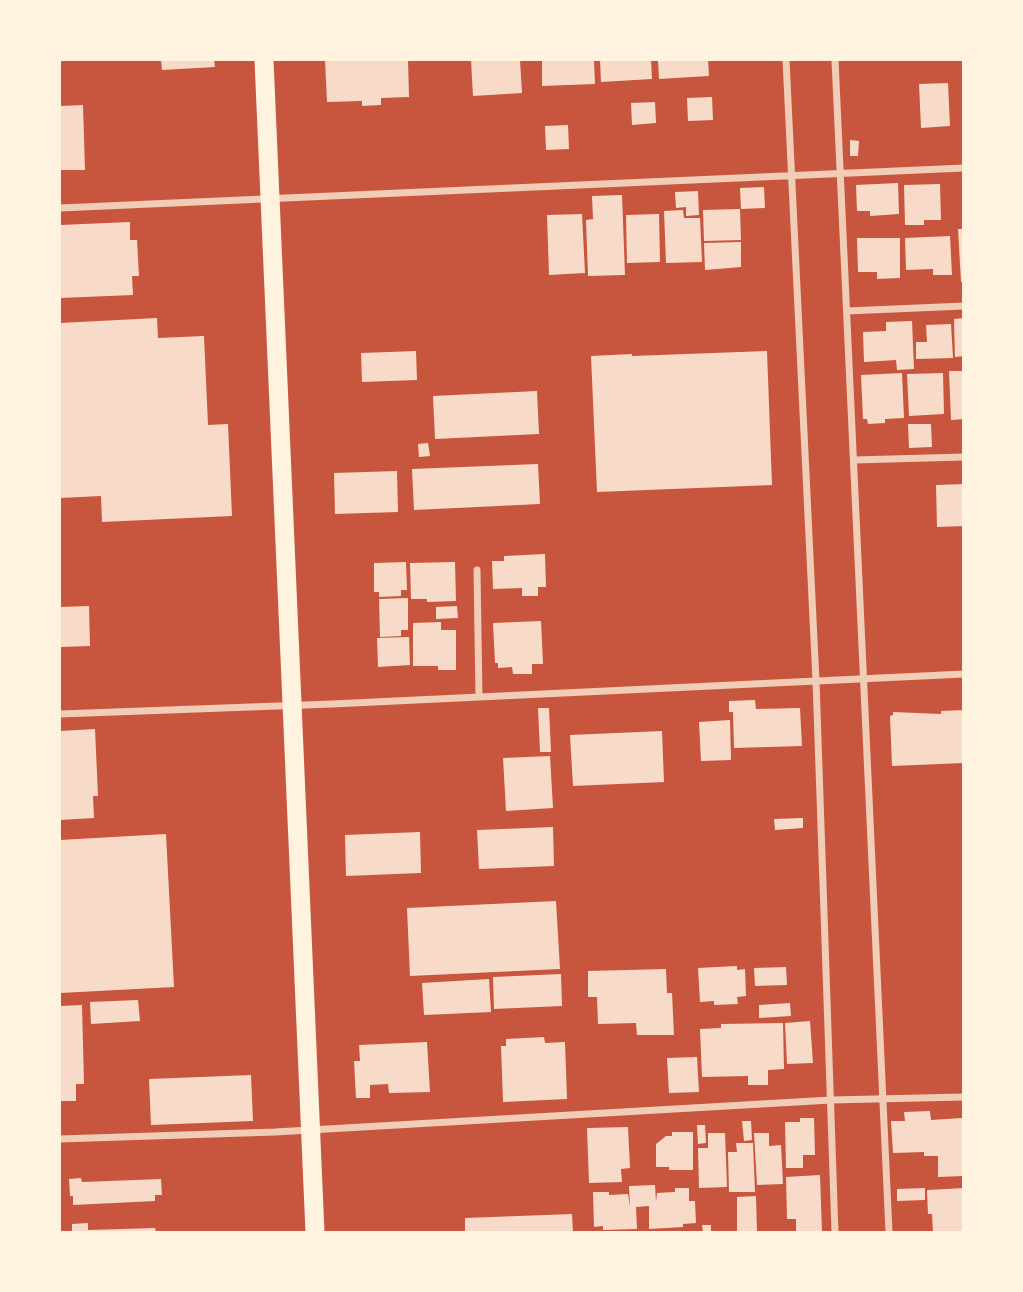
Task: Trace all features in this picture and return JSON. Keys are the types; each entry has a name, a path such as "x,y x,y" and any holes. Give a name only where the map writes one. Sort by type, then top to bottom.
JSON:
{"highway":[{"path":"264,60 315,1233"}],"street":[{"path":"786,60 819,681 835,1233"},
{"path":"835,60 890,1233"},
{"path":"60,208 964,168"},
{"path":"846,311 964,306"},
{"path":"854,460 964,457"},
{"path":"477,570 479,697"},
{"path":"60,714 293,706 964,674"},
{"path":"60,1139 311,1129 831,1100 964,1097"}],"building":[{"path":"161,60 214,60 215,67 162,70"},
{"path":"325,60 408,60 409,97 381,98 381,105 362,106 362,101 327,102"},
{"path":"471,60 520,60 522,93 473,96"},
{"path":"542,60 594,60 595,84 542,86"},
{"path":"600,60 651,60 652,79 601,82"},
{"path":"658,60 708,60 709,76 659,79"},
{"path":"948,83 950,126 921,128 919,84"},
{"path":"712,97 713,120 688,121 687,98"},
{"path":"655,102 656,123 632,125 631,103"},
{"path":"83,105 85,170 60,170 60,106"},
{"path":"568,125 569,149 546,150 545,126"},
{"path":"850,140 859,141 858,156 850,156"},
{"path":"898,183 899,214 870,216 870,211 857,211 856,185"},
{"path":"940,184 941,220 924,220 924,225 905,225 904,185"},
{"path":"764,187 765,208 741,209 740,188"},
{"path":"698,191 699,215 686,216 686,207 676,208 675,192"},
{"path":"622,195 625,275 588,276 586,220 593,219 592,196"},
{"path":"740,209 741,240 704,241 703,210"},
{"path":"683,210 684,218 700,218 702,262 666,263 664,211"},
{"path":"582,214 585,273 549,275 547,215"},
{"path":"659,214 660,262 627,263 626,215"},
{"path":"130,222 130,240 137,240 139,276 132,276 133,295 60,298 60,225"},
{"path":"958,229 964,229 964,282 961,282"},
{"path":"950,236 952,275 933,275 933,269 906,270 905,238"},
{"path":"857,238 900,238 900,278 877,279 877,272 858,272"},
{"path":"741,242 741,267 705,270 704,243"},
{"path":"157,318 158,338 204,336 208,425 228,424 232,516 102,522 101,496 60,498 60,323"},
{"path":"964,318 964,356 955,357 954,319"},
{"path":"912,321 914,369 897,370 896,360 864,362 863,332 886,331 886,322"},
{"path":"951,324 953,358 916,359 916,342 927,342 926,325"},
{"path":"416,351 417,380 362,382 361,353"},
{"path":"767,351 772,485 597,492 591,356"},
{"path":"949,371 964,371 964,419 951,420"},
{"path":"902,373 904,418 885,419 885,423 868,424 867,419 863,419 861,375"},
{"path":"943,373 944,414 909,416 907,374"},
{"path":"537,391 539,434 435,439 433,396"},
{"path":"908,424 931,424 932,447 909,448"},
{"path":"428,443 430,456 419,457 418,444"},
{"path":"538,464 540,504 414,510 412,469"},
{"path":"397,471 398,512 335,514 334,473"},
{"path":"964,484 964,526 937,527 936,485"},
{"path":"545,554 546,587 538,587 538,596 522,596 522,588 493,589 492,561 504,561 504,556"},
{"path":"406,562 407,590 401,590 401,596 379,597 379,592 374,592 374,563"},
{"path":"455,562 456,601 427,602 427,599 411,599 410,563"},
{"path":"408,598 408,630 401,630 401,636 380,637 379,599"},
{"path":"89,606 90,646 60,647 60,607"},
{"path":"457,606 458,618 436,619 436,607"},
{"path":"541,621 543,664 532,664 532,674 513,674 512,667 498,668 498,663 495,663 493,623"},
{"path":"441,622 441,630 456,630 456,670 438,670 438,666 413,666 413,623"},
{"path":"409,637 410,665 378,667 377,638"},
{"path":"755,700 756,709 800,708 802,746 734,748 733,712 729,712 729,701"},
{"path":"538,708 549,708 551,752 540,752"},
{"path":"964,710 964,763 892,766 890,716 893,712 941,714 941,711"},
{"path":"730,720 731,760 701,761 699,722"},
{"path":"95,729 98,796 93,796 94,818 60,820 60,731"},
{"path":"662,731 664,782 573,786 570,735"},
{"path":"550,756 553,808 506,811 503,758"},
{"path":"803,818 803,828 775,830 774,819"},
{"path":"553,827 554,866 479,869 477,830"},
{"path":"420,832 421,873 346,876 345,835"},
{"path":"166,834 174,987 60,993 60,840"},
{"path":"556,901 560,969 410,976 407,908"},
{"path":"737,966 737,970 745,969 746,996 737,997 738,1004 714,1005 714,1001 700,1002 698,968"},
{"path":"786,967 787,985 755,986 754,968"},
{"path":"666,969 667,993 672,993 674,1035 637,1035 636,1023 598,1024 597,997 588,997 588,971"},
{"path":"561,974 562,1006 494,1009 493,977"},
{"path":"489,979 491,1012 424,1015 422,983"},
{"path":"138,1000 140,1021 91,1024 90,1002"},
{"path":"790,1003 791,1016 759,1018 759,1005"},
{"path":"82,1005 84,1084 76,1084 76,1101 60,1101 60,1006"},
{"path":"810,1021 813,1063 787,1064 785,1023"},
{"path":"783,1023 784,1069 768,1070 768,1085 748,1085 748,1076 702,1077 700,1029 721,1028 721,1024"},
{"path":"544,1037 545,1043 565,1042 567,1099 503,1102 501,1046 506,1046 506,1039"},
{"path":"427,1042 430,1092 389,1093 388,1084 370,1085 370,1098 356,1098 354,1061 360,1061 359,1045"},
{"path":"697,1057 699,1092 669,1093 667,1058"},
{"path":"251,1075 253,1121 151,1125 149,1079"},
{"path":"930,1111 931,1120 962,1118 964,1176 938,1177 938,1156 924,1156 924,1152 893,1153 891,1121 905,1121 904,1112"},
{"path":"800,1118 814,1118 815,1155 803,1155 803,1168 786,1168 785,1122 800,1122"},
{"path":"742,1121 751,1121 752,1140 744,1141"},
{"path":"697,1125 705,1125 706,1143 698,1144"},
{"path":"628,1127 630,1168 621,1169 622,1182 589,1183 587,1128"},
{"path":"672,1132 693,1132 693,1170 656,1167 656,1144 666,1136 672,1136"},
{"path":"708,1133 725,1133 727,1187 699,1188 698,1148 708,1148"},
{"path":"754,1133 769,1133 769,1146 781,1145 783,1184 757,1185"},
{"path":"736,1143 753,1143 755,1192 729,1192 728,1152 737,1152"},
{"path":"820,1175 822,1232 796,1232 796,1219 787,1219 786,1177"},
{"path":"81,1178 82,1182 161,1179 162,1195 155,1195 155,1201 73,1205 69,1179"},
{"path":"655,1185 656,1202 657,1193 675,1192 675,1188 689,1188 689,1201 695,1201 696,1223 683,1224 683,1227 649,1229 649,1206 636,1207 637,1229 603,1230 603,1226 594,1227 593,1192 628,1194 630,1207 629,1186"},
{"path":"925,1188 925,1200 897,1201 897,1189"},
{"path":"964,1188 964,1232 933,1232 932,1214 928,1214 927,1190"},
{"path":"756,1196 757,1232 737,1232 737,1197"},
{"path":"572,1214 573,1232 465,1232 465,1218"},
{"path":"88,1223 88,1230 155,1228 156,1232 72,1232 72,1224"},
{"path":"702,1225 711,1225 711,1232 703,1232"}]}
